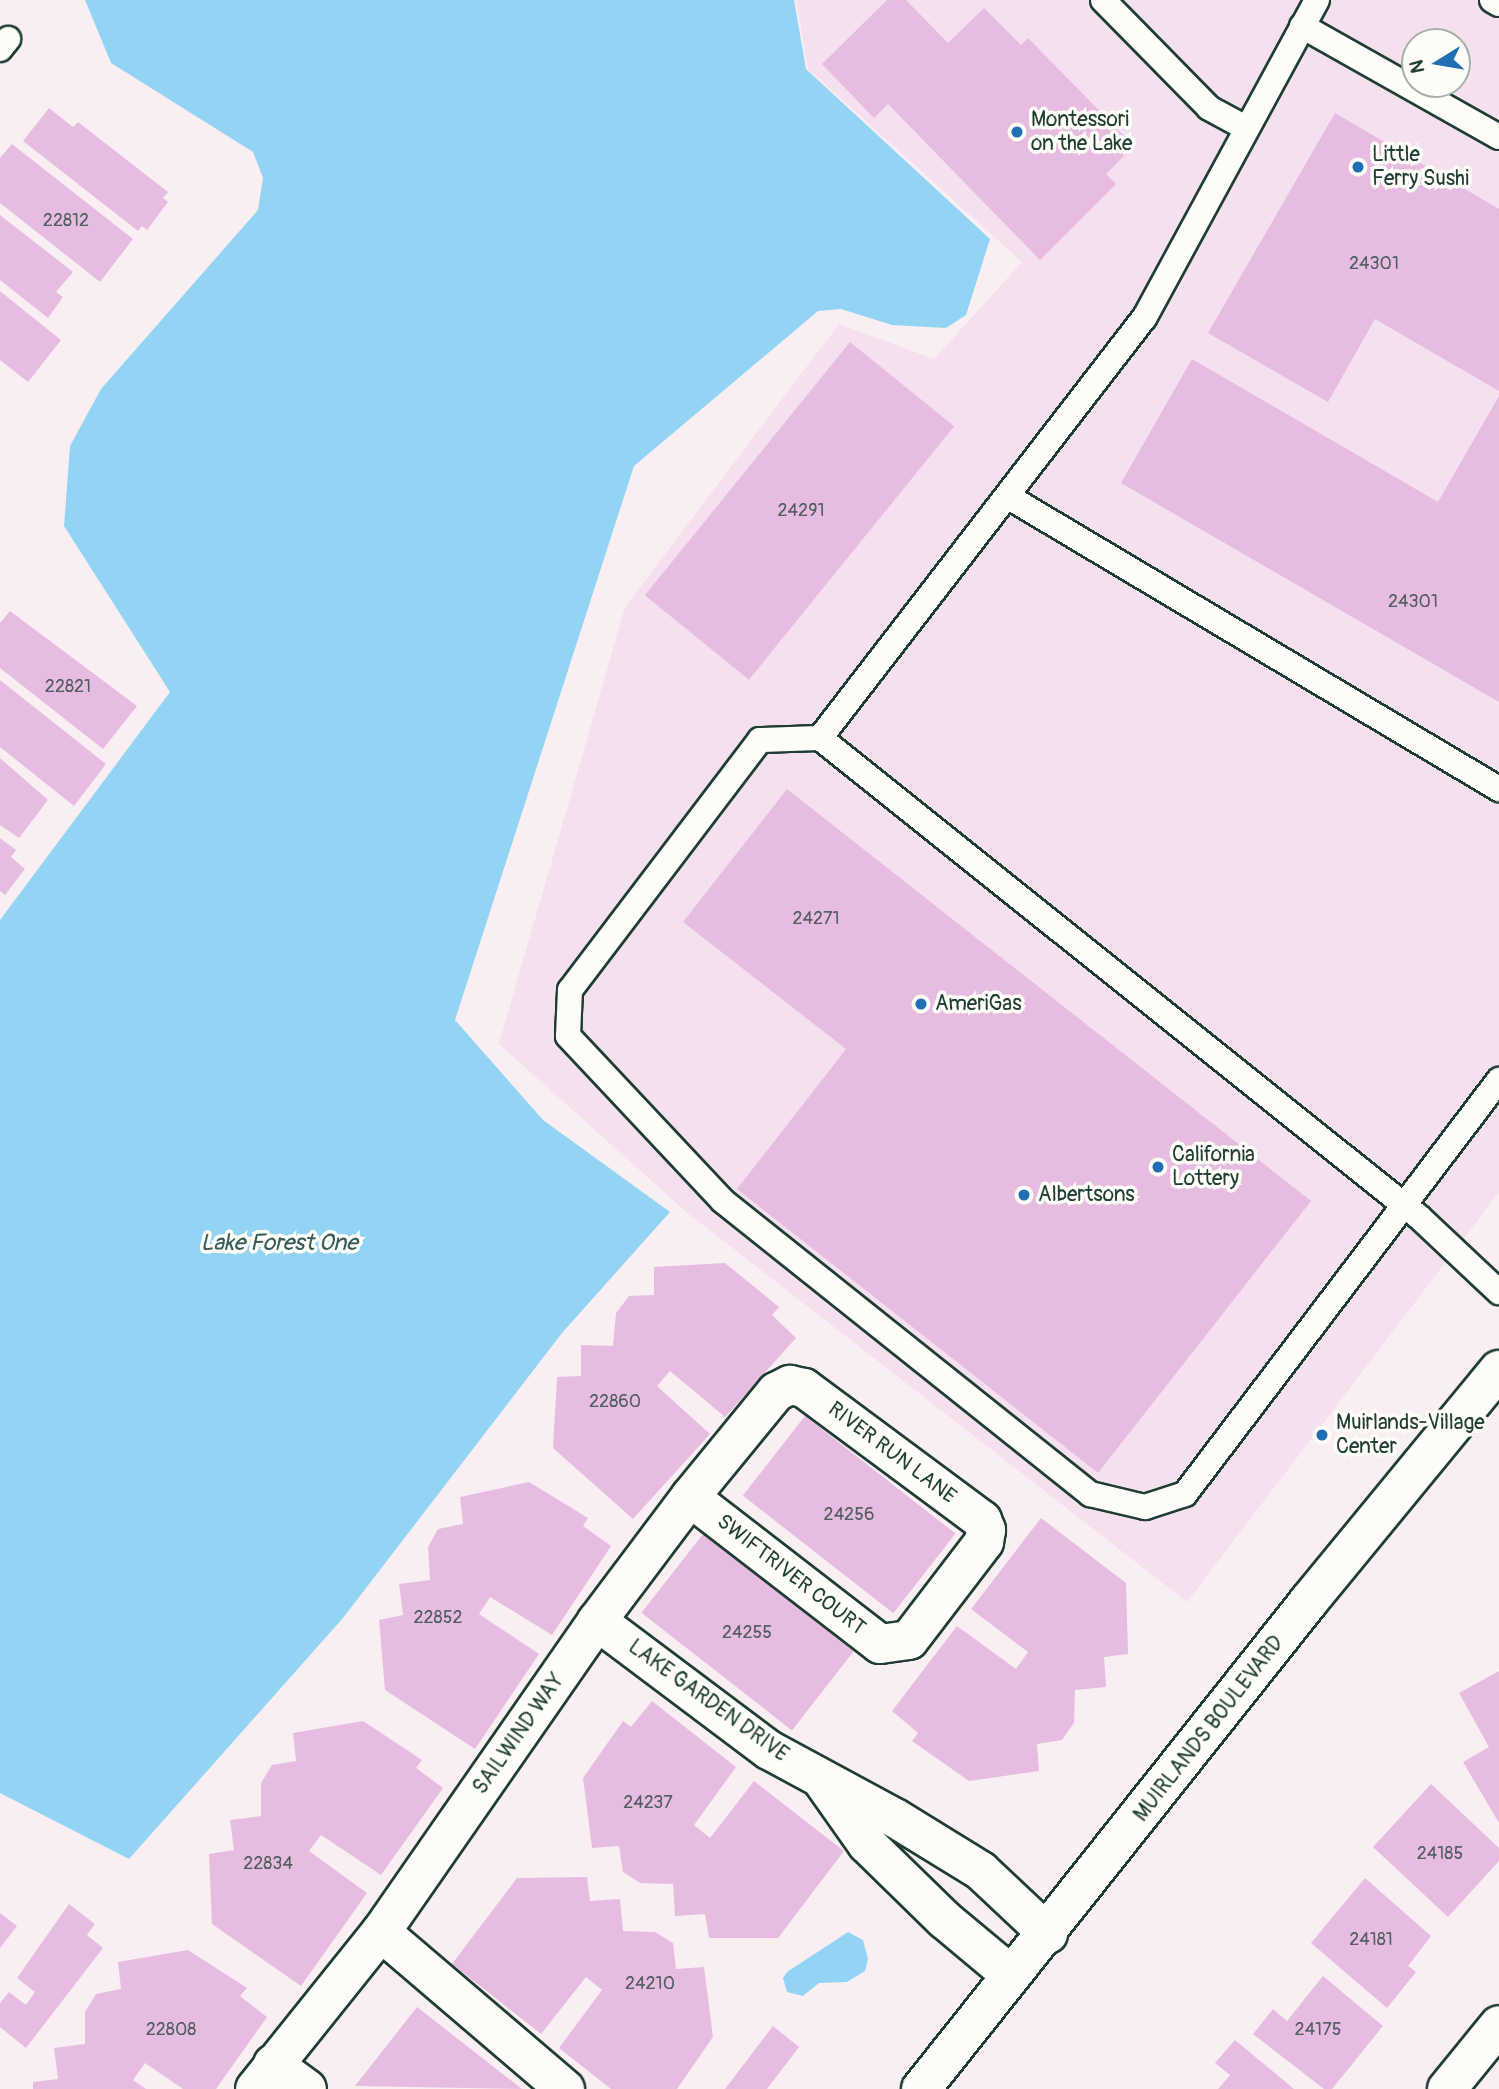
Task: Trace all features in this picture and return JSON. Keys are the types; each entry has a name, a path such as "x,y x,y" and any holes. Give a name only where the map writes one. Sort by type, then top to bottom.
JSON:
{"street":[{"name":"MUIRLANDS BOULEVARD","path":"922,2089 1011,1975 1048,1934 1309,1601 1499,1370"},
{"name":"SAILWIND WAY","path":"264,2076 381,1933 597,1620 690,1497 776,1392 790,1385"},
{"name":"RIVER RUN LANE","path":"790,1385 816,1396 982,1520 986,1530 984,1542 909,1640 894,1646"},
{"name":"SWIFTRIVER COURT","path":"690,1497 880,1644 894,1646"},
{"name":"LAKE GARDEN DRIVE","path":"597,1620 769,1750 981,1871 1048,1934"},
{"name":"LAKE GARDEN DRIVE","path":"820,1778 867,1844 945,1920 1011,1975"},
{"path":"381,1933 565,2089"},
{"path":"1447,2089 1499,2025"},
{"path":"264,2076 307,2089"}],"lane":[{"path":"1103,0 1209,108 1246,128"},
{"path":"820,738 1144,318 1317,0"},
{"path":"1492,0 1499,4"},
{"path":"1302,26 1499,137"},
{"path":"1007,496 1499,789"},
{"path":"1499,1080 1406,1206 1185,1494 1145,1507 1090,1494 723,1201 568,1036 570,990 760,740 820,738 1406,1206 1499,1292"}],"shaded area":[{"path":"796,0 1499,0 1499,1192 1187,1602 685,1211 499,1044 625,607 839,324 934,359 1022,262 808,69"}],"water":[{"name":"Lake Forest One","path":"85,0 794,0 806,69 990,239 966,315 946,328 892,325 841,309 818,311 634,466 455,1020 543,1120 670,1212 562,1333 343,1618 129,1859 0,1793 0,920 170,692 64,526 70,446 101,389 258,210 263,178 253,152 111,63"},
{"path":"848,1932 863,1940 868,1959 865,1971 847,1982 819,1983 803,1996 787,1992 783,1978 787,1972"}],"building":[{"name":"Montessori on the Lake","path":"887,0 906,0 948,43 984,8 1021,45 1028,38 1134,146 1106,174 1116,184 1040,260 888,104 874,118 822,64"},
{"path":"49,108 73,127 78,122 168,192 163,198 168,202 147,230 142,226 138,231 23,141"},
{"path":"1335,113 1499,209 1499,391 1375,319 1328,402 1208,333"},
{"path":"12,144 133,239 100,282 0,203 0,158"},
{"path":"0,215 73,272 56,292 63,297 48,318 0,280"},
{"path":"0,291 61,340 28,382 0,360"},
{"path":"850,342 954,426 749,680 645,595"},
{"path":"1192,359 1438,502 1499,396 1499,702 1121,483"},
{"path":"10,611 137,706 103,749 0,668 0,623"},
{"path":"0,680 106,764 74,806 0,747"},
{"path":"0,758 48,800 19,838 0,825"},
{"name":"Albertsons","path":"787,789 1311,1201 1098,1473 737,1189 846,1049 683,922"},
{"path":"0,838 16,850 11,857 25,869 5,895 0,891"},
{"path":"725,1263 779,1307 772,1315 796,1338 725,1417 670,1371 657,1386 710,1434 633,1519 553,1448 557,1377 581,1376 581,1345 613,1346 616,1313 629,1296 654,1295 654,1267"},
{"path":"805,1416 956,1534 893,1613 743,1496"},
{"path":"529,1482 588,1518 583,1526 611,1546 552,1635 490,1597 479,1614 539,1654 475,1749 385,1690 379,1620 403,1615 399,1584 430,1580 428,1547 438,1529 463,1524 460,1497"},
{"path":"1041,1518 1126,1583 1128,1654 1104,1657 1106,1687 1075,1690 1074,1723 1062,1740 1037,1744 1039,1771 969,1781 912,1741 918,1733 892,1711 957,1626 1016,1669 1028,1652 971,1609"},
{"path":"703,1534 854,1652 792,1730 641,1613"},
{"path":"1499,1671 1499,1823 1463,1762 1489,1747 1459,1693"},
{"path":"652,1701 736,1767 694,1825 710,1838 754,1781 844,1851 778,1938 709,1938 705,1914 675,1916 673,1884 640,1883 623,1872 619,1846 592,1848 583,1778 623,1721 631,1727"},
{"path":"363,1721 422,1760 416,1768 443,1788 381,1875 321,1835 309,1851 367,1893 301,1986 212,1924 209,1854 234,1850 230,1820 261,1816 261,1783 272,1765 296,1761 293,1733"},
{"path":"1431,1784 1499,1848 1499,1861 1448,1917 1373,1847"},
{"path":"587,1877 590,1901 620,1899 623,1931 655,1932 673,1943 676,1969 704,1967 713,2037 677,2089 611,2089 559,2048 602,1990 586,1977 541,2034 452,1964 517,1878"},
{"path":"1365,1878 1431,1936 1408,1966 1416,1972 1387,2008 1311,1943"},
{"path":"69,1904 95,1924 87,1935 103,1948 26,2048 0,2027 0,2003 9,1992 26,2005 35,1992 17,1978"},
{"path":"0,1913 17,1926 0,1948"},
{"path":"188,1950 247,1988 240,1996 267,2017 216,2089 183,2089 145,2063 133,2080 146,2089 33,2089 33,2082 58,2079 54,2048 85,2044 85,2012 96,1994 121,1989 118,1962"},
{"path":"1323,1976 1383,2026 1332,2089 1324,2089 1253,2034 1273,2009 1287,2021"},
{"path":"417,2007 522,2089 355,2086"},
{"path":"773,2026 799,2047 767,2089 725,2089"},
{"path":"1235,2040 1294,2089 1218,2089 1230,2075 1215,2063"}],"place":[{"name":"Montessori on the Lake","path":"1017,132"},
{"name":"Little Ferry Sushi","path":"1358,167"},
{"name":"AmeriGas","path":"921,1004"},
{"name":"California Lottery","path":"1158,1167"},
{"name":"Albertsons","path":"1024,1195"},
{"name":"Muirlands-Village Center","path":"1322,1435"}]}
